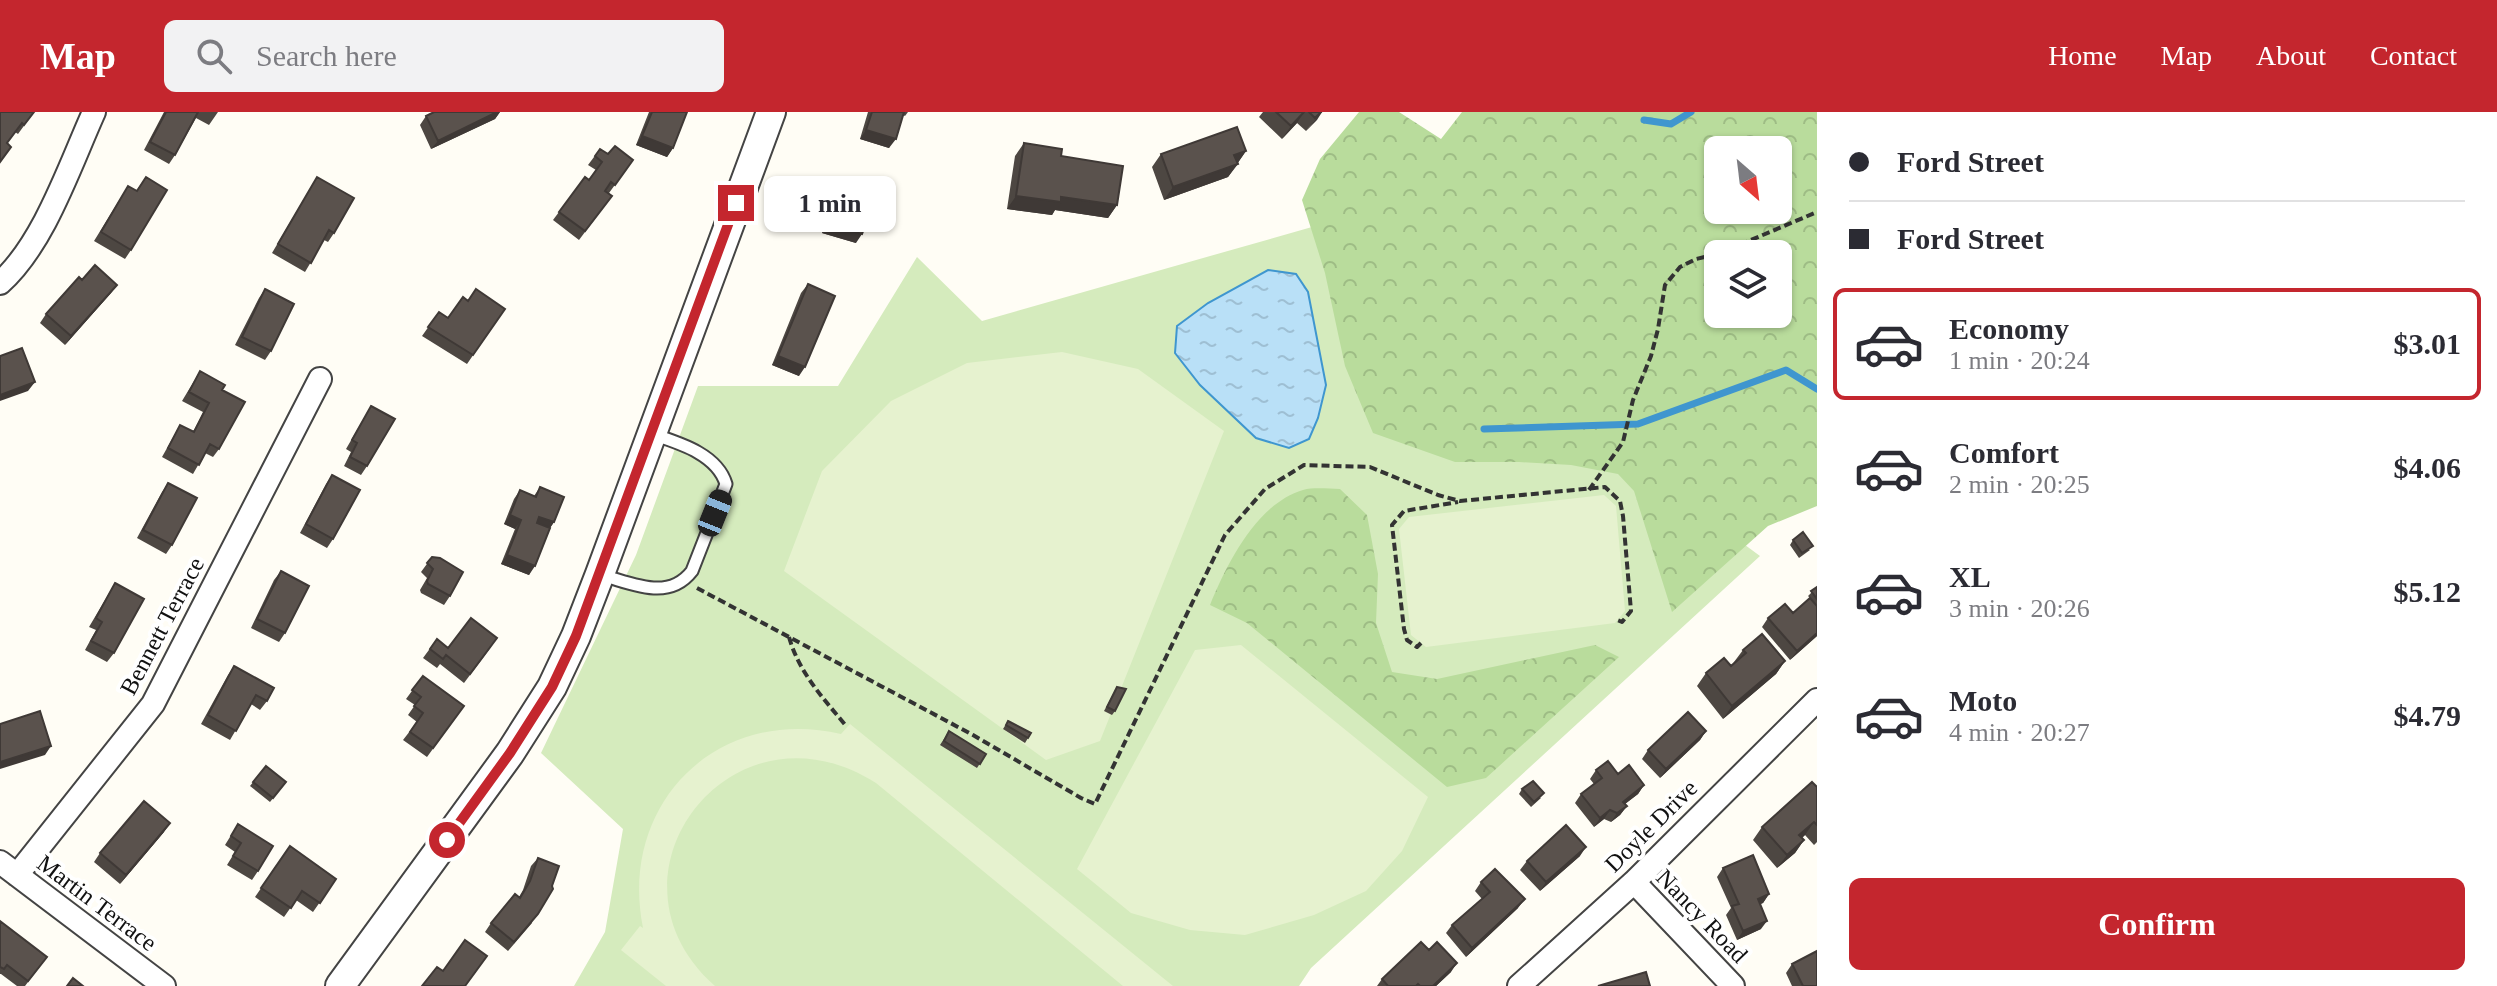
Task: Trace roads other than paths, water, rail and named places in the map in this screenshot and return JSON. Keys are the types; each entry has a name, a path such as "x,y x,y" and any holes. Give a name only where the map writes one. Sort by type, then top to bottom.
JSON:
{"street":[{"path":"0,283 23,258 39,232 94,112"},
{"path":"340,986 519,740 552,687 600,574 771,112"},
{"name":"Bennett Terrace","path":"8,869 153,704 320,379"},
{"name":"Doyle Drive","path":"1519,986 1634,882 1817,700"},
{"name":"Martin Terrace","path":"8,869 164,986"},
{"name":"Nancy Road","path":"1634,882 1733,986"}],"lane":[{"path":"600,574 660,590 684,581 692,571 726,484 722,471 710,460 679,443 652,434"}],"water":[{"path":"1268,270 1296,274 1308,292 1326,385 1309,439 1289,448 1256,438 1200,385 1175,353 1177,326 1208,303"}],"waterway":[{"path":"1644,120 1671,124 1691,112"},
{"path":"1484,429 1638,424 1786,370 1817,389"}]}
